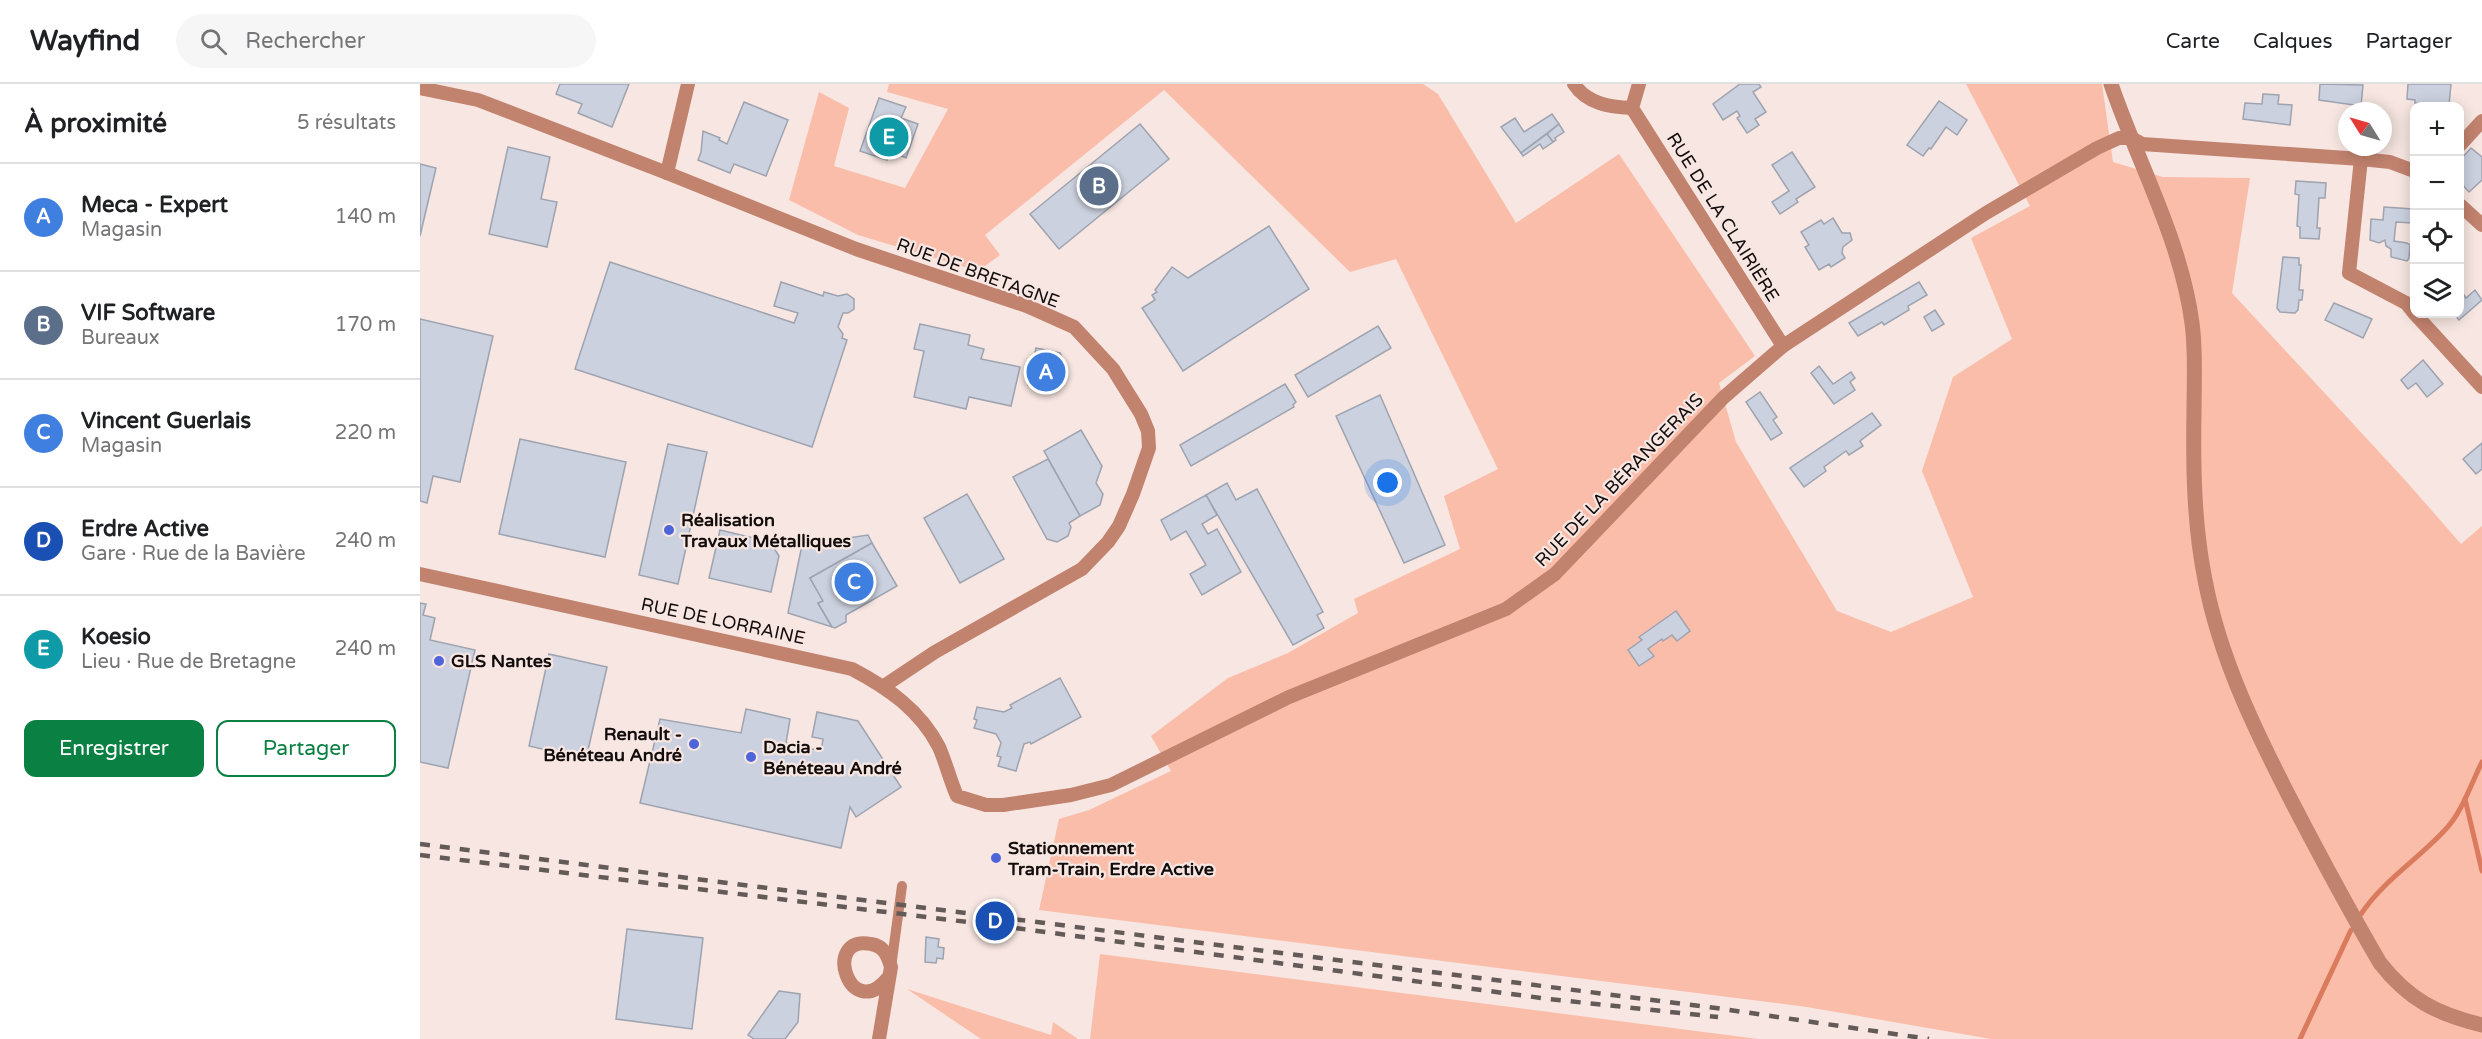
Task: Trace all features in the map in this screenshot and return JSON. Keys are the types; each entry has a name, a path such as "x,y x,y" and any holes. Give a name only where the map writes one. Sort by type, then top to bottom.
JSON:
{"street":[{"path":"667,173 688,84"},
{"path":"1574,84 1580,93 1594,101 1613,107 1632,108 1640,84"},
{"path":"2111,84 2185,282 2194,339 2195,498 2199,541 2205,581 2220,640 2234,680 2277,774 2380,963 2396,982 2425,1005 2443,1014 2482,1025"},
{"name":"RUE DE BRETAGNE","path":"420,88 478,100 856,249 1027,306 1074,327 1113,369 1141,414 1148,431 1149,448 1119,526 1094,558 1082,569 935,652 884,686"},
{"name":"RUE DE LA CLAIRIÈRE","path":"1632,108 1784,346"},
{"path":"2464,141 2482,121"},
{"name":"RUE DE LA BÉRANGERAIS","path":"957,796 986,805 1003,805 1071,795 1111,785 1289,697 1506,609 1555,574 1723,398 1784,346 1986,213 2097,148 2119,138 2131,138"},
{"path":"2131,138 2142,144 2390,162 2410,169"},
{"path":"2361,159 2349,273 2406,303 2410,307"},
{"path":"2464,209 2482,225"},
{"path":"2420,318 2482,387"},
{"name":"RUE DE LORRAINE","path":"420,574 852,669 884,686 917,715 938,747 957,796"},
{"path":"879,1039 898,928 902,886"}],"shaded area":[{"path":"889,84 1423,84 1438,94 1516,223 1619,154 1755,356 1719,383 1736,442 1837,611 1891,632 1973,597 1922,471 1953,377 2012,339 1971,238 2030,206 1966,84 2102,84 2113,162 2163,177 2250,178 2232,293 2461,544 2482,526 2482,1039 1991,1039 1807,1007 1039,910 1059,819 1089,810 1171,771 1151,736 1228,678 1288,653 1358,613 1354,599 1460,549 1444,496 1498,469 1396,259 1350,272 1164,90 985,235 1000,255 978,271 858,235 789,200 819,92 849,108 834,166 905,188 948,109 887,92"},
{"path":"1100,954 1758,1039 1090,1039"},
{"path":"907,989 1051,1035 1053,1022 1078,1039 981,1039"}],"building":[{"path":"560,84 629,84 612,127 578,113 582,104 556,94"},
{"path":"1740,84 1759,84 1761,87 1753,92 1766,112 1755,119 1759,125 1747,133 1737,118 1740,116 1737,111 1723,120 1713,104"},
{"path":"2320,84 2363,85 2361,102 2338,103 2319,100"},
{"path":"2408,84 2451,84 2449,102 2415,102 2415,100 2407,99"},
{"path":"2263,94 2279,95 2278,104 2292,105 2290,125 2243,119 2245,103 2262,104"},
{"path":"879,98 906,107 901,118 918,124 906,158 891,151 887,160 860,151"},
{"path":"1939,101 1967,120 1957,135 1946,127 1931,149 1929,148 1923,156 1907,145"},
{"path":"744,102 788,120 766,176 734,164 730,173 698,160 703,131 720,138 719,140 727,144"},
{"path":"1552,114 1559,124 1521,153 1501,127 1515,118 1524,132"},
{"path":"1140,124 1169,159 1059,249 1030,214"},
{"path":"1559,124 1564,132 1553,142 1547,134"},
{"path":"1547,134 1553,142 1543,149 1540,144 1523,156 1521,153"},
{"path":"508,147 550,157 541,199 557,202 547,247 489,234"},
{"path":"2471,148 2482,157 2482,180 2469,192 2464,186 2464,156"},
{"path":"1792,152 1815,187 1796,199 1798,202 1780,214 1772,202 1789,191 1772,165"},
{"path":"420,164 436,168 420,236"},
{"path":"2296,181 2326,183 2325,198 2319,198 2317,228 2320,228 2319,239 2300,238 2300,227 2297,226 2299,195 2295,194"},
{"path":"2384,207 2410,209 2410,223 2396,222 2394,241 2410,245 2407,261 2391,257 2391,249 2386,246 2385,240 2379,243 2370,240 2371,219 2383,220"},
{"path":"1833,218 1842,233 1850,233 1852,240 1843,247 1842,253 1845,258 1831,267 1829,264 1819,270 1805,247 1809,245 1801,232 1821,220 1824,224"},
{"path":"1269,226 1309,289 1183,371 1142,308 1155,300 1152,295 1157,292 1155,290 1172,267 1188,278"},
{"path":"2283,257 2299,258 2299,265 2301,265 2299,290 2303,290 2302,300 2299,300 2298,310 2295,313 2280,312 2277,308"},
{"path":"610,262 794,323 798,313 774,306 781,282 823,296 824,292 838,296 847,294 854,299 854,309 843,313 838,327 843,334 842,338 847,340 812,447 575,369"},
{"path":"1919,282 1927,295 1908,306 1909,310 1884,325 1882,322 1858,336 1849,323"},
{"path":"2475,290 2482,300 2464,316 2464,295 2466,298"},
{"path":"2334,303 2372,319 2363,338 2325,320"},
{"path":"1935,310 1944,324 1932,331 1924,317"},
{"path":"420,319 493,336 460,482 433,476 427,503 420,501"},
{"path":"920,324 970,335 968,345 984,349 981,359 1020,367 1011,406 969,397 966,409 914,397 924,351 914,349"},
{"path":"1378,326 1391,348 1308,397 1295,375"},
{"path":"1036,348 1060,353 1063,359 1056,391 1028,385"},
{"path":"2423,360 2443,384 2427,397 2416,383 2408,389 2401,380"},
{"path":"1819,366 1833,384 1851,372 1855,378 1850,382 1855,390 1834,404 1811,373"},
{"path":"1285,384 1296,402 1294,407 1191,466 1180,445"},
{"path":"1760,392 1777,417 1773,420 1782,433 1771,440 1746,402"},
{"path":"1380,395 1445,545 1404,563 1336,416"},
{"path":"1872,413 1881,425 1860,441 1863,446 1849,455 1846,451 1824,467 1826,471 1804,487 1790,468"},
{"path":"1081,430 1102,466 1096,483 1103,494 1100,505 1080,516 1044,451"},
{"path":"520,439 626,462 605,557 499,534"},
{"path":"2482,443 2482,469 2476,474 2463,459"},
{"name":"Réalisation Travaux Métalliques","path":"668,444 707,452 678,584 639,575"},
{"path":"1048,459 1080,516 1069,523 1071,527 1068,536 1057,542 1047,539 1013,477"},
{"path":"1227,483 1236,500 1257,489 1323,612 1317,615 1324,628 1293,645 1206,495"},
{"path":"967,494 1004,559 960,583 924,518"},
{"path":"1206,495 1217,515 1202,524 1208,534 1217,529 1241,572 1202,595 1190,574 1206,565 1186,531 1171,540 1161,520"},
{"path":"720,530 770,542 779,556 771,592 709,578"},
{"path":"868,535 872,543 810,578 823,601 818,603 832,627 788,613 802,545"},
{"path":"872,543 897,586 846,615 846,622 835,628 832,627 818,603 823,601 810,578"},
{"path":"420,603 426,604 423,615 435,618 430,640 475,650 448,768 420,762"},
{"path":"1676,611 1690,631 1677,641 1672,635 1663,641 1662,639 1648,649 1654,656 1639,666 1628,650 1642,640 1639,637"},
{"path":"549,654 607,667 586,759 529,746"},
{"path":"1060,678 1081,717 1031,744 1030,742 1024,744 1016,771 998,766 1001,757 997,756 1001,743 996,734 974,728 977,720 974,719 977,707 1004,712 1012,708 1010,705"},
{"path":"746,709 790,719 786,743 821,751 823,739 812,737 817,712 858,721 901,787 856,817 850,807 841,848 640,803 660,719 741,733"},
{"path":"627,929 703,938 692,1029 616,1019"},
{"path":"926,937 939,939 938,947 944,948 943,959 937,958 936,963 925,962"},
{"path":"779,991 800,994 798,1022 785,1039 754,1039 748,1035"}],"waterway":[{"path":"2361,914 2379,891 2434,842 2450,824 2461,807 2482,762"},
{"path":"2465,799 2482,871"},
{"path":"2300,1039 2351,930"}],"railway":[{"path":"420,844 1716,1008 1929,1039"},
{"path":"420,855 1000,926 1549,999 1718,1017"}],"place":[{"name":"Koesio","path":"889,137"},
{"name":"VIF Software","path":"1099,186"},
{"name":"Meca - Expert","path":"1046,372"},
{"name":"Réalisation Travaux Métalliques","path":"669,530"},
{"name":"Vincent Guerlais","path":"854,582"},
{"name":"GLS Nantes","path":"439,661"},
{"name":"Renault - Bénéteau André","path":"694,744"},
{"name":"Dacia - Bénéteau André","path":"751,757"},
{"name":"Stationnement Tram-Train, Erdre Active","path":"996,858"},
{"name":"Erdre Active","path":"995,921"}]}
